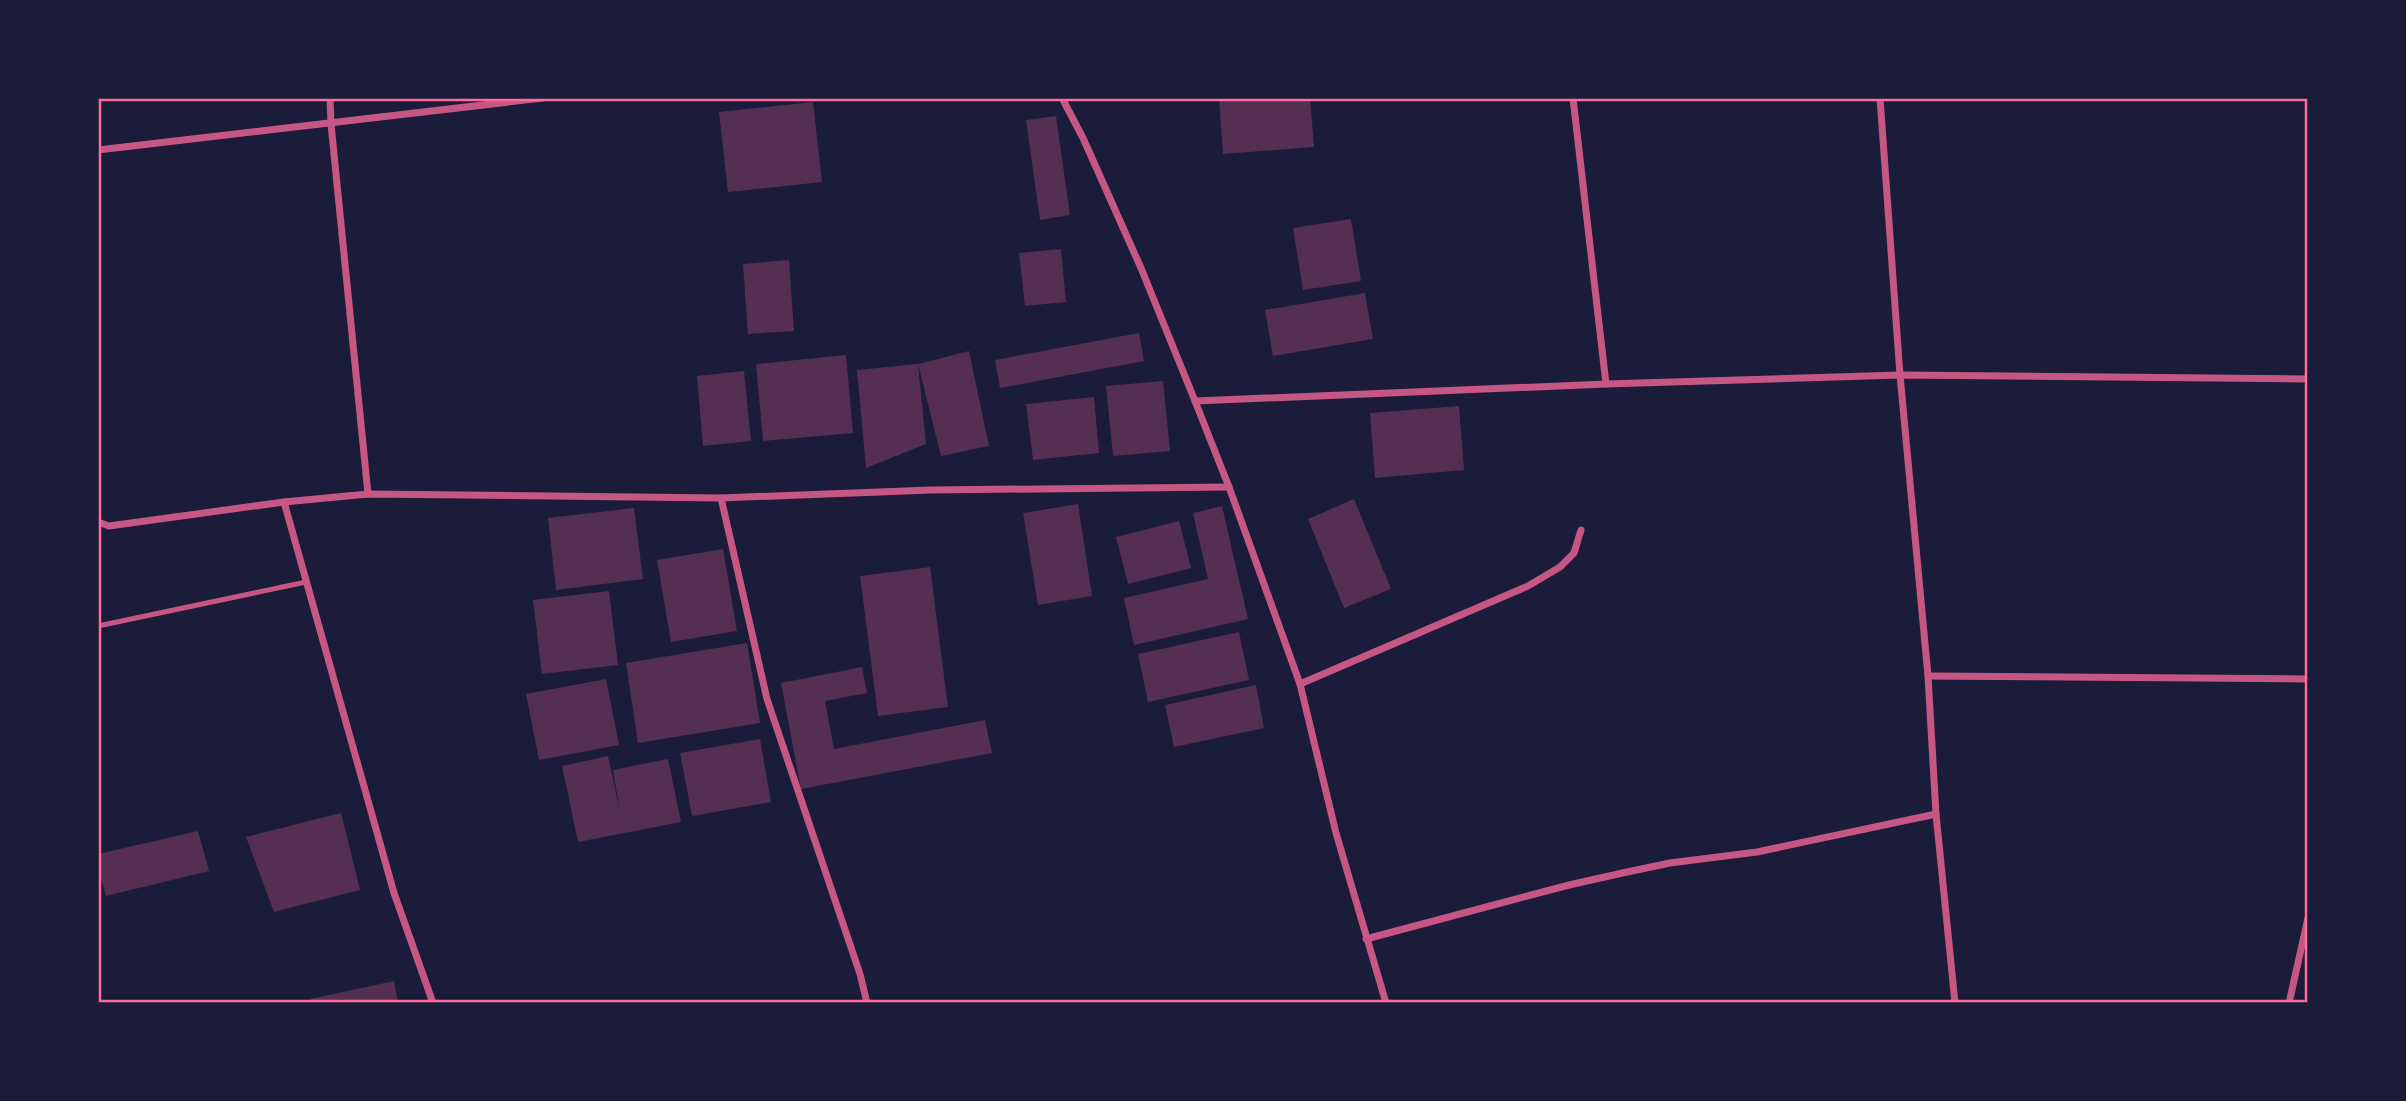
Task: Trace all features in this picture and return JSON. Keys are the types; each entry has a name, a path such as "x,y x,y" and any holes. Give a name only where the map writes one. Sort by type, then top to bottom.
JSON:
{"street":[{"path":"330,98 368,494"},
{"path":"98,150 543,98"},
{"path":"1062,98 1083,138 1195,401 1300,684 1336,833 1386,1003"},
{"path":"1573,98 1605,384"},
{"path":"1880,98 1900,375 1928,676 1936,814 1955,1003"},
{"path":"1195,401 1900,375 2308,379"},
{"path":"98,522 109,526 284,502 368,494 720,498 931,490 1229,487"},
{"path":"720,498 767,699 860,974 867,1003"},
{"path":"284,502 394,893 433,1003"},
{"path":"1300,684 1528,586 1560,567 1574,553 1581,530"},
{"path":"1928,676 2308,679"},
{"path":"1366,939 1615,875 1670,863 1757,852 1936,814"},
{"path":"2289,1003 2308,918"}],"lane":[{"path":"98,626 306,582"}],"building":[{"path":"1219,98 1310,98 1314,147 1223,154"},
{"path":"813,102 822,182 728,192 719,112"},
{"path":"1056,116 1070,215 1040,220 1026,120"},
{"path":"1351,219 1361,281 1303,290 1293,228"},
{"path":"1061,249 1066,302 1025,306 1019,253"},
{"path":"789,260 794,331 748,334 743,264"},
{"path":"1365,293 1373,339 1273,356 1265,310"},
{"path":"1139,333 1144,361 1000,388 995,360"},
{"path":"969,351 989,446 941,456 918,364"},
{"path":"846,355 853,433 763,441 756,364"},
{"path":"918,364 926,444 866,468 857,370"},
{"path":"744,371 751,441 703,446 697,376"},
{"path":"1163,381 1170,451 1113,456 1106,386"},
{"path":"1094,397 1099,453 1033,460 1026,404"},
{"path":"1459,406 1464,470 1375,478 1370,413"},
{"path":"1354,499 1391,589 1344,608 1308,519"},
{"path":"1078,504 1092,596 1038,605 1023,513"},
{"path":"1222,506 1248,619 1134,645 1124,598 1208,579 1193,513"},
{"path":"634,508 643,579 556,590 548,518"},
{"path":"1179,521 1191,568 1128,584 1116,537"},
{"path":"723,549 737,631 671,642 657,560"},
{"path":"930,567 948,707 878,716 860,576"},
{"path":"609,591 618,665 542,674 533,600"},
{"path":"1239,632 1249,680 1148,702 1138,654"},
{"path":"747,643 760,723 638,743 626,663"},
{"path":"862,667 867,693 825,701 834,749 985,720 992,753 801,789 781,683"},
{"path":"606,679 619,745 539,760 526,694"},
{"path":"1256,685 1264,728 1174,747 1165,705"},
{"path":"760,739 771,802 692,816 680,753"},
{"path":"608,756 620,812 613,770 668,759 681,822 578,842 562,766"},
{"path":"341,813 360,890 274,912 246,837"},
{"path":"198,831 209,871 106,896 98,867 98,854"},
{"path":"394,981 398,1003 312,1003 310,999"}]}
